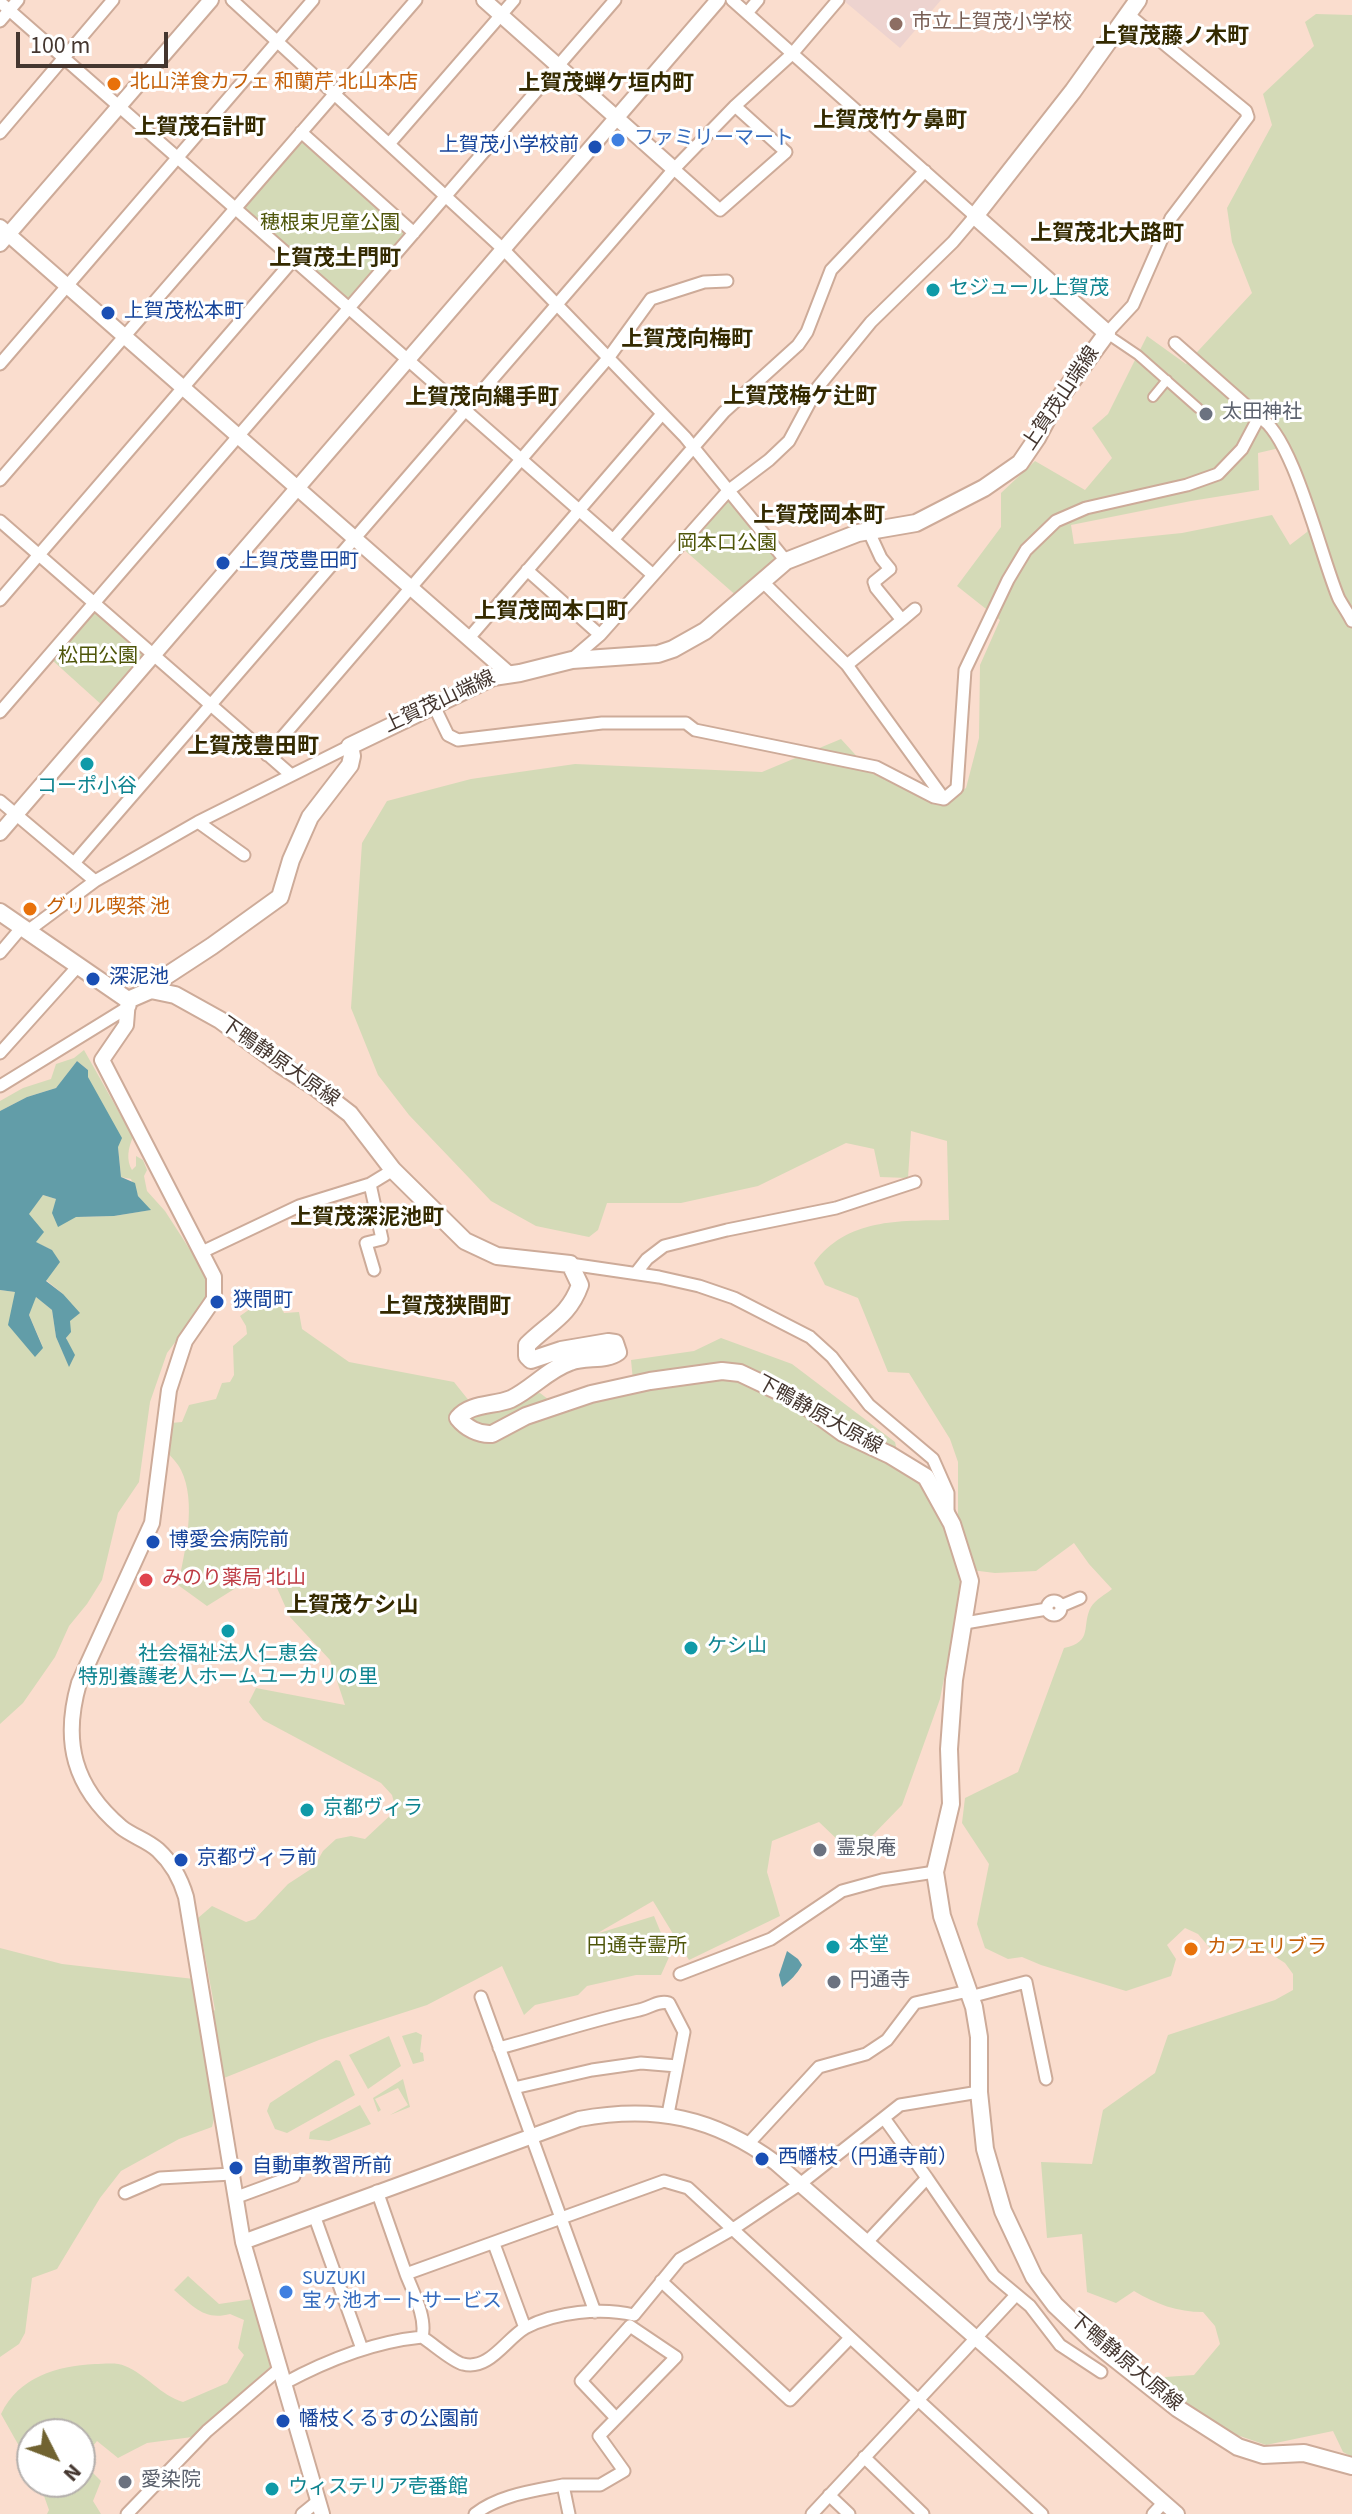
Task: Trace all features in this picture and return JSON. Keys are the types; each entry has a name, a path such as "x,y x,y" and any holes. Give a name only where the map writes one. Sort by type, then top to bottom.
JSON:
{"main road":[{"path":"975,216 1134,8"},
{"name":"上賀茂山端線","path":"350,746 493,677 572,660 658,654 673,649 705,631 786,561 858,533 916,523 984,488 1020,463 1046,424 1055,404 1107,333 975,216"},
{"path":"0,912 129,1003 280,897 291,860 310,817 350,765 350,746"},
{"name":"下鴨静原大原線","path":"151,990 175,995 220,1020 350,1114 393,1170 465,1241 497,1256 570,1264 580,1285 576,1295 558,1320 527,1345 527,1356 531,1360 561,1350 608,1342 615,1343 618,1352 569,1362 514,1397 468,1410 458,1418 465,1427 492,1434 557,1404 591,1394 650,1381 722,1371 740,1373 799,1401 843,1433 919,1471 932,1485 949,1517 970,1581 954,1680 949,1749 951,1799 935,1872 942,1916 969,1994 979,2037 979,2092 985,2149 1003,2211 1034,2277 1055,2305 1095,2343 1177,2408 1238,2447 1263,2455 1304,2453 1352,2466"}],"street":[{"path":"0,21 5,6 18,0"},
{"path":"0,133 113,0"},
{"path":"211,0 120,107 3,235 67,286 508,673"},
{"path":"232,0 503,249 693,447 786,561"},
{"path":"0,364 313,0"},
{"path":"0,480 416,0"},
{"path":"484,0 720,210 786,152 735,106"},
{"path":"389,144 514,0"},
{"path":"0,712 615,0"},
{"path":"0,833 718,0"},
{"path":"572,660 600,635 728,491 789,441 818,387 871,322 953,242 975,216 732,0"},
{"path":"747,13 758,0"},
{"path":"74,863 674,169 735,106 792,54 838,0"},
{"path":"5,6 653,575"},
{"path":"1134,8 1246,111 1248,117 1171,218 1133,305 1107,333 1138,355 1198,408"},
{"path":"301,132 414,233"},
{"path":"613,540 724,412 798,345 807,332 831,270 925,171"},
{"path":"0,600 294,259"},
{"path":"267,755 609,357 651,299 704,282 727,281"},
{"path":"1175,343 1259,417 1269,421 1309,512 1340,600 1352,621"},
{"path":"1153,397 1167,380"},
{"path":"469,638 662,414"},
{"path":"944,799 957,788 965,670 987,621 1026,550 1056,521 1086,508 1187,485 1218,474 1242,449 1259,417"},
{"path":"0,521 290,774"},
{"path":"869,532 890,569 874,582 876,588 902,620"},
{"path":"527,570 600,635"},
{"path":"763,582 847,665 944,799"},
{"path":"847,665 915,609"},
{"path":"433,704 448,735 458,740 602,723 686,723 695,730 876,767 934,797 944,799"},
{"path":"0,953 26,929 95,881 198,822 350,746"},
{"path":"0,801 95,881"},
{"path":"198,822 244,855"},
{"path":"0,1053 79,965"},
{"path":"0,1086 129,1003"},
{"path":"129,1003 126,1025 102,1060 214,1277 214,1299 193,1327 179,1358 163,1421 152,1523 79,1683 73,1710 71,1754 86,1789 121,1826 157,1849 183,1887 190,1913 243,2242 320,2507 302,2514"},
{"path":"202,1252 299,1206 370,1184 393,1170"},
{"path":"636,1273 647,1259 664,1246 836,1208 915,1182"},
{"path":"370,1184 382,1239 366,1243 374,1270"},
{"path":"570,1264 699,1286 734,1298 810,1337 832,1357 869,1405 933,1459 948,1493 949,1517"},
{"path":"965,1623 1047,1609 1055,1615 1061,1606 1080,1598"},
{"path":"680,1974 771,1939 842,1891 901,1876 935,1872"},
{"path":"749,2143 819,2067 866,2054 887,2040 915,2003 1026,1982 1046,2079"},
{"path":"481,1997 595,2312"},
{"path":"499,2048 618,2014 643,2010 663,2001 669,2003 684,2032 668,2114"},
{"path":"514,2088 592,2070 641,2063 677,2066"},
{"path":"616,2418 581,2381 680,2259 733,2229 800,2184 900,2105 979,2092"},
{"path":"243,2242 579,2119 601,2115 668,2114 706,2123 749,2143 800,2184 1177,2514"},
{"path":"884,2118 994,2276 1049,2327 1060,2345 1101,2372"},
{"path":"125,2193 160,2178 232,2174"},
{"path":"237,2197 294,2176"},
{"path":"868,2241 927,2178"},
{"path":"406,2274 664,2181 688,2188 1042,2514"},
{"path":"377,2191 422,2318 422,2337"},
{"path":"314,2215 362,2349"},
{"path":"494,2244 525,2328"},
{"path":"661,2281 790,2400 850,2338"},
{"path":"812,2514 1016,2295"},
{"path":"127,2514 207,2431 281,2377 362,2349 422,2337 462,2364 478,2364 525,2328 558,2317 617,2311 676,2357 599,2436 624,2471 600,2485 563,2485 522,2493 485,2506 475,2514"},
{"path":"864,2457 923,2514"},
{"path":"563,2485 569,2514"},
{"path":"829,2495 849,2514"},
{"path":"1153,2514 1164,2502"}],"shaded area":[{"name":"市立上賀茂小学校","path":"843,0 941,0 900,48"}],"green space":[{"path":"1316,14 1352,15 1352,2457 1343,2452 1333,2431 1266,2445 1208,2425 1172,2397 1166,2388 1165,2377 1194,2375 1220,2344 1215,2326 1203,2312 1167,2306 1134,2291 1116,2303 1087,2292 1082,2234 1047,2238 1041,2162 1092,2164 1103,2110 1155,2073 1168,2035 1275,2000 1293,1990 1293,1974 1285,1963 1254,1947 1216,1955 1198,1934 1185,1928 1167,1945 1176,1959 1171,1976 1126,1991 1022,1957 1008,1959 985,1948 977,1924 989,1864 962,1823 965,1798 1018,1772 1064,1648 1079,1642 1085,1632 1091,1607 1112,1589 1074,1543 1036,1571 995,1573 971,1570 958,1549 958,1462 950,1439 909,1373 888,1372 858,1298 825,1285 814,1263 827,1248 858,1230 893,1222 949,1220 947,1141 911,1131 908,1178 880,1177 874,1149 846,1143 758,1186 681,1203 607,1203 598,1230 589,1237 536,1226 491,1201 409,1115 378,1075 351,1008 362,843 387,801 471,779 575,764 762,772 841,739 873,774 942,805 966,788 979,738 980,665 1000,620 957,586 1001,527 1001,493 1035,461 1085,490 1112,458 1092,428 1108,414 1147,336 1186,364 1252,293 1232,242 1227,208 1272,125 1263,94 1314,46 1305,22","holes":["1288,446 1312,511 1307,532 1290,545 1272,515 1182,533 1074,544 1071,525 1259,490 1258,453"]},
{"name":"穂根束児童公園","path":"299,141 305,141 404,231 404,239 351,298 344,299 246,210 245,204"},
{"name":"岡本口公園","path":"731,501 780,563 739,598 682,548 723,502"},
{"name":"松田公園","path":"94,611 145,656 103,706 52,660"},
{"path":"84,1050 133,1137 128,1154 132,1170 136,1166 136,1156 143,1160 147,1170 144,1176 147,1191 165,1211 207,1276 209,1289 204,1304 167,1353 150,1402 139,1482 118,1513 102,1580 69,1626 55,1657 23,1703 0,1724 0,1290 15,1292 43,1347 29,1315 35,1296 52,1310 56,1337 69,1366 63,1294 46,1280 52,1250 35,1242 28,1214 43,1195 56,1199 76,1217 114,1216 150,1210 138,1196 131,1179 121,1177 118,1147 88,1077 88,1070 77,1061 56,1088 27,1097 0,1111 0,1101 23,1088 51,1079 56,1064 74,1058"},
{"name":"円通寺霊所","path":"267,1297 278,1299 284,1313 299,1312 302,1329 349,1362 454,1382 470,1402 540,1393 562,1410 634,1391 631,1360 694,1351 721,1338 792,1364 895,1442 901,1469 926,1489 939,1510 966,1595 957,1612 940,1699 902,1805 869,1839 841,1843 819,1822 772,1841 767,1872 780,1916 689,1960 653,1901 596,1934 654,1916 670,1955 661,1975 636,1975 587,1986 578,1995 535,2005 524,2015 502,1966 427,2005 319,2040 209,2084 214,2119 212,2127 179,2139 121,2171 100,2198 57,2269 32,2278 25,2333 19,2344 0,2357 0,1948 62,1964 194,1979 200,2018 215,2010 198,1918 212,1906 246,1922 255,1919 288,1884 314,1867 323,1851 336,1839 351,1836 365,1839 396,1810 392,1795 381,1783 263,1720 249,1702 256,1688 345,1705 330,1660 290,1617 268,1568 207,1606 178,1585 189,1512 186,1483 181,1470 165,1450 171,1423 182,1422 189,1405 216,1399 222,1383 230,1382 234,1375 233,1346 247,1334 240,1316"},
{"path":"416,2032 422,2035 420,2052 424,2061 413,2064 402,2036"},
{"path":"389,2036 401,2066 368,2089 349,2055"},
{"path":"336,2060 340,2061 355,2095 287,2133 275,2129 267,2111 270,2103"},
{"path":"403,2079 410,2107 390,2115 408,2105 398,2088 375,2099 381,2110 378,2112 373,2098"},
{"path":"360,2105 371,2124 329,2141 309,2139 310,2132"},
{"path":"188,2276 219,2304 253,2299 270,2367 192,2437 147,2443 118,2458 96,2442 96,2418 16,2418 16,2441 1,2414 9,2401 28,2382 66,2367 122,2365 183,2402 227,2383 244,2355 238,2348 244,2320 230,2314 206,2314 174,2290"},
{"path":"96,2476 101,2481 96,2494"},
{"path":"45,2498 94,2498 101,2514 47,2514 49,2510"}],"water":[{"path":"77,1061 88,1070 88,1077 122,1138 118,1147 121,1177 135,1183 138,1196 151,1210 114,1216 76,1217 58,1227 52,1213 56,1199 43,1195 29,1214 44,1232 36,1242 52,1250 60,1262 46,1281 80,1313 70,1321 71,1332 66,1338 75,1355 69,1367 56,1337 52,1310 36,1297 29,1315 43,1348 35,1357 8,1325 15,1292 0,1290 0,1111 27,1097 56,1088"},
{"path":"787,1951 802,1965 782,1987 779,1975"}],"place":[{"name":"市立上賀茂小学校","path":"896,24"},
{"name":"北山洋食カフェ 和蘭芹 北山本店","path":"114,84"},
{"name":"ファミリーマート","path":"618,140"},
{"name":"上賀茂小学校前","path":"595,147"},
{"name":"セジュール上賀茂","path":"933,290"},
{"name":"上賀茂松本町","path":"108,313"},
{"name":"太田神社","path":"1206,414"},
{"name":"上賀茂豊田町","path":"223,563"},
{"name":"コーポ小谷","path":"87,764"},
{"name":"グリル喫茶 池","path":"30,909"},
{"name":"深泥池","path":"93,979"},
{"name":"狭間町","path":"217,1302"},
{"name":"博愛会病院前","path":"153,1542"},
{"name":"みのり薬局 北山","path":"146,1580"},
{"name":"社会福祉法人仁恵会 特別養護老人ホームユーカリの里","path":"228,1631"},
{"name":"ケシ山","path":"691,1648"},
{"name":"京都ヴィラ","path":"307,1810"},
{"name":"霊泉庵","path":"820,1850"},
{"name":"京都ヴィラ前","path":"181,1860"},
{"name":"本堂","path":"833,1947"},
{"name":"カフェリブラ","path":"1191,1949"},
{"name":"円通寺","path":"834,1982"},
{"name":"西幡枝（円通寺前）","path":"762,2159"},
{"name":"自動車教習所前","path":"236,2168"},
{"name":"SUZUKI 宝ヶ池オートサービス","path":"286,2292"},
{"name":"幡枝くるすの公園前","path":"283,2421"},
{"name":"愛染院","path":"125,2482"},
{"name":"ウィステリア壱番館","path":"272,2489"}],"district":[{"name":"上賀茂藤ノ木町","path":"1172,38"},
{"name":"上賀茂蝉ケ垣内町","path":"606,85"},
{"name":"上賀茂竹ケ鼻町","path":"890,122"},
{"name":"上賀茂石計町","path":"200,129"},
{"name":"上賀茂北大路町","path":"1107,235"},
{"name":"上賀茂土門町","path":"335,260"},
{"name":"上賀茂向梅町","path":"687,341"},
{"name":"上賀茂梅ケ辻町","path":"800,398"},
{"name":"上賀茂向縄手町","path":"482,399"},
{"name":"上賀茂岡本町","path":"819,517"},
{"name":"上賀茂岡本口町","path":"551,613"},
{"name":"上賀茂豊田町","path":"253,748"},
{"name":"上賀茂深泥池町","path":"367,1219"},
{"name":"上賀茂狭間町","path":"445,1308"},
{"name":"上賀茂ケシ山","path":"352,1607"}]}
